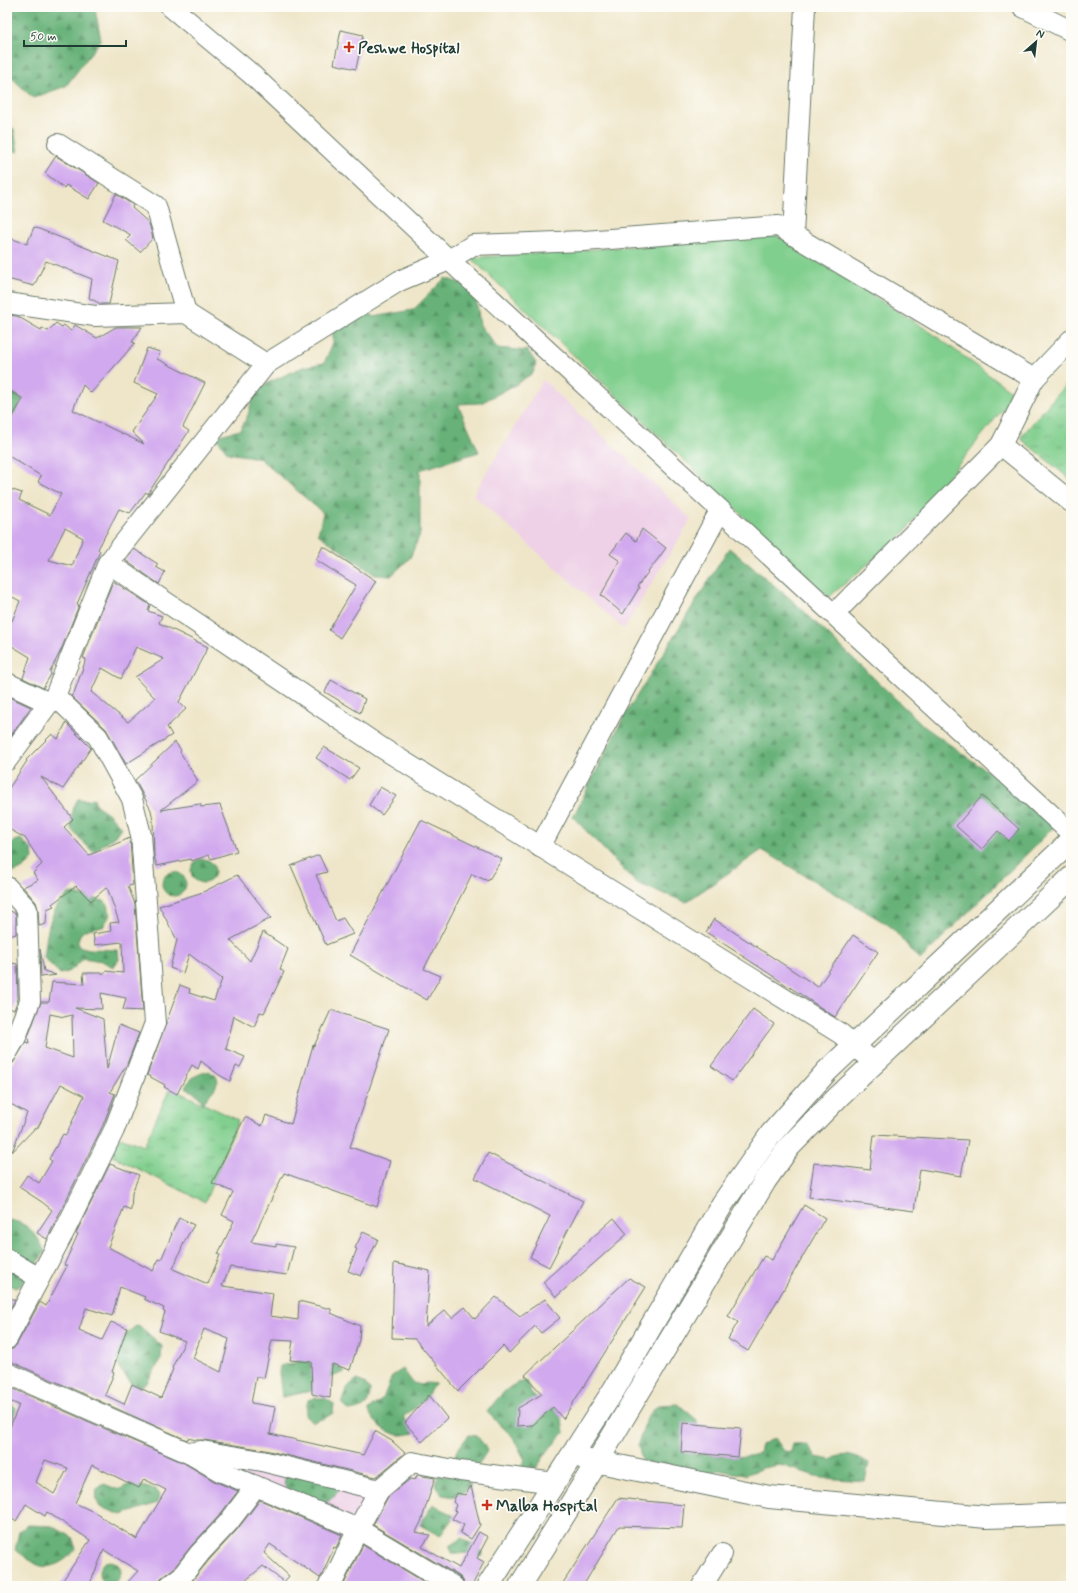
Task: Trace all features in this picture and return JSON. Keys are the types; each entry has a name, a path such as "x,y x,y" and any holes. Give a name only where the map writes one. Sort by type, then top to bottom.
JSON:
{"main road":[{"path":"488,1586 615,1388 723,1203 771,1134 827,1071 1071,841"},
{"path":"520,1586 598,1462 766,1181 789,1147 839,1096 1071,878"},
{"path":"771,1134 789,1147"},
{"path":"570,1456 769,1497 987,1517 1071,1514"}],"street":[{"path":"171,7 250,73 449,260 1071,833"},
{"path":"793,235 806,7"},
{"path":"1023,7 1071,31"},
{"path":"58,144 156,206 186,313"},
{"path":"7,760 52,699 108,563 266,364 399,281 449,260 473,245 584,241 778,226 1034,378"},
{"path":"7,303 95,316 186,313 266,364"},
{"path":"834,614 1001,444 1034,378 1071,340"},
{"path":"1001,444 1071,502"},
{"path":"540,847 716,518"},
{"path":"108,563 382,748 841,1034 874,1063"},
{"path":"7,683 52,699 98,737 132,799 141,835 155,1023 114,1130 7,1338"},
{"path":"7,887 27,909 30,1000 16,1037 7,1053"},
{"path":"7,1259 39,1278"},
{"path":"7,1373 189,1454 220,1471 358,1529 453,1586"},
{"path":"189,1454 202,1451 262,1461 379,1490"},
{"path":"328,1586 334,1579 379,1490 412,1462 460,1471 555,1483"},
{"path":"169,1586 182,1576 200,1553 228,1523 256,1486"},
{"path":"702,1586 722,1554"}],"shaded area":[{"path":"543,380 691,519 624,629 473,495"},
{"path":"208,1452 373,1498 352,1522 205,1462"}],"green space":[{"path":"7,7 93,7 95,9 101,40 66,86 33,98 7,73"},
{"path":"7,122 14,129 18,152 7,149"},
{"path":"778,236 929,331 1015,394 902,535 829,597 471,258"},
{"path":"445,278 469,286 477,304 480,325 497,348 528,351 536,363 533,373 515,385 481,403 458,404 479,452 420,470 420,534 410,558 391,576 375,575 318,534 323,513 259,458 228,453 215,436 240,430 248,415 252,399 261,386 303,367 324,363 333,343 333,332 368,308 373,317 413,310"},
{"path":"1071,378 1071,480 1020,438"},
{"path":"13,393 34,406 22,402 12,416 7,415 7,400"},
{"path":"729,548 792,600 925,727 1059,822 920,960 890,926 762,850 686,902 636,883 573,817 623,718"},
{"path":"94,798 96,805 108,813 121,827 115,836 93,852 71,829 71,825 73,810 78,799 88,800"},
{"path":"21,839 32,850 33,859 25,867 18,871 7,871 6,856 8,847 15,841"},
{"path":"203,859 208,860 214,866 214,876 208,882 203,883 198,882 192,876 191,871 192,866 198,860"},
{"path":"174,872 179,873 185,879 185,889 179,895 174,896 169,895 163,889 162,884 163,879 169,873"},
{"path":"70,893 104,901 108,905 110,915 103,927 85,930 78,940 78,946 89,949 118,950 119,960 113,967 102,961 83,958 73,969 60,974 44,958 48,931 53,914 63,899"},
{"path":"209,1071 216,1076 218,1081 215,1088 203,1103 197,1094 185,1088 189,1081 195,1076"},
{"path":"170,1088 238,1120 205,1202 110,1155 120,1137 144,1146"},
{"path":"7,1220 20,1223 31,1230 39,1240 45,1252 20,1286 15,1288 7,1283"},
{"path":"136,1326 141,1327 162,1346 161,1359 147,1383 131,1391 132,1384 121,1371 114,1353 127,1333"},
{"path":"300,1361 330,1363 341,1368 345,1372 321,1381 311,1391 282,1397 279,1373 280,1366"},
{"path":"403,1369 413,1383 422,1385 426,1383 436,1384 431,1389 426,1399 403,1417 414,1433 401,1435 391,1433 376,1422 372,1418 369,1409 383,1399 392,1376"},
{"path":"357,1380 364,1383 370,1389 369,1399 363,1407 349,1411 342,1403 343,1399 348,1387"},
{"path":"527,1381 532,1395 550,1404 558,1413 561,1418 564,1433 550,1448 537,1467 529,1474 521,1467 525,1460 513,1437 487,1412 499,1397 509,1388 515,1384"},
{"path":"314,1398 325,1398 334,1404 333,1413 325,1418 313,1422 305,1416 308,1400"},
{"path":"678,1404 697,1420 697,1429 681,1452 722,1456 753,1455 759,1453 761,1445 775,1438 784,1451 791,1452 793,1444 802,1444 810,1447 816,1457 831,1460 845,1455 869,1463 865,1481 822,1478 780,1465 763,1468 745,1475 718,1470 696,1478 642,1461 638,1444 647,1417 658,1405"},
{"path":"13,1405 16,1408 12,1420 9,1424 7,1424 7,1406"},
{"path":"469,1435 477,1436 487,1451 475,1470 452,1463 457,1450"},
{"path":"306,1461 322,1467 343,1485 330,1500 316,1506 302,1505 284,1484 288,1465"},
{"path":"438,1475 467,1476 471,1487 456,1497 442,1495 436,1486"},
{"path":"104,1484 119,1490 129,1485 156,1489 159,1496 157,1503 122,1515 100,1507 96,1494 97,1489"},
{"path":"433,1504 454,1516 440,1536 420,1525"},
{"path":"27,1525 52,1526 72,1537 76,1549 58,1564 47,1567 36,1564 15,1550 19,1532"},
{"path":"462,1538 480,1549 483,1552 483,1555 478,1556 469,1553 453,1554 449,1546"},
{"path":"110,1561 114,1562 120,1568 120,1576 114,1582 110,1583 106,1582 100,1576 99,1572 100,1568 106,1562"}],"building":[{"path":"341,30 363,35 356,69 334,64"},
{"path":"56,156 99,183 89,199 66,185 64,188 45,173"},
{"path":"116,194 133,205 132,208 149,223 153,238 140,252 126,240 131,235 103,220"},
{"path":"34,227 119,261 109,304 101,304 89,298 92,279 46,261 34,286 7,279 7,237 27,244"},
{"path":"7,315 17,316 41,330 42,328 48,331 56,323 62,327 64,325 71,331 75,325 97,338 116,327 142,327 132,342 135,343 91,393 83,385 73,410 144,444 132,432 158,394 134,383 147,348 160,352 157,359 205,383 183,427 189,431 148,494 146,492 130,513 119,509 98,549 100,551 77,604 79,605 61,650 50,672 51,674 43,688 23,678 30,657 7,643 7,618 12,621 20,601 7,594 7,488 22,493 19,500 50,515 61,494 38,482 41,476 7,455 7,426 23,399 7,389","holes":["65,528 83,538 72,566 49,560"]},
{"path":"642,529 666,548 637,587 639,588 623,614 601,595 620,561 610,554 626,533 636,541"},
{"path":"323,546 376,581 340,638 329,630 356,585 316,560"},
{"path":"134,549 158,564 156,567 165,572 159,584 125,560"},
{"path":"113,581 150,605 148,611 162,616 159,623 208,647 179,702 186,709 167,727 172,735 126,764 106,729 71,696 74,693 86,659 83,658","holes":["136,647 164,659 135,677 155,698 128,722 91,692 102,668 121,679"]},
{"path":"331,680 365,699 360,713 325,692"},
{"path":"7,696 31,707 7,741"},
{"path":"66,723 91,748 63,789 41,777 73,819 64,827 89,855 130,838 133,885 128,886 135,904 143,1011 123,1010 126,998 101,993 102,1009 75,1008 103,1019 107,1069 119,1025 139,1033 127,1064 110,1092 115,1094 103,1125 47,1239 37,1233 52,1210 19,1187 27,1175 39,1183 52,1161 49,1159 63,1134 66,1135 84,1096 61,1084 37,1129 35,1128 12,1152 27,1113 7,1102 7,1064 13,1063 26,1042 29,1043 28,1037 41,1002 49,1002 52,982 84,984 83,973 105,973 106,971 123,973 122,942 95,945 93,934 111,931 110,923 119,922 107,887 91,901 76,886 52,904 54,906 47,909 46,924 39,926 36,902 23,887 38,880 33,873 42,864 25,838 7,828 7,791 27,761 26,760 52,734 58,739","holes":["50,1014 64,1017 72,1015 73,1058 45,1048"]},
{"path":"175,742 198,781 161,810 200,804 201,807 220,805 237,851 211,859 209,855 192,861 191,859 157,866 154,856 153,821 151,810 135,780"},
{"path":"324,747 359,768 350,780 316,758"},
{"path":"380,787 396,796 382,815 369,805"},
{"path":"982,796 1019,829 1009,841 998,831 982,849 956,826"},
{"path":"421,820 502,859 488,881 472,874 424,969 441,976 427,1000 350,955"},
{"path":"319,855 327,872 316,875 336,921 343,918 353,934 326,945 291,866"},
{"path":"237,875 271,918 230,940 250,961 263,932 288,949 280,969 284,972 264,1013 260,1012 254,1027 234,1016 226,1049 245,1057 240,1067 236,1066 230,1081 219,1075 201,1061 198,1069 192,1065 177,1094 147,1075 180,985 190,989 189,993 214,1001 222,979 189,954 183,973 170,968 177,940 159,906 203,892"},
{"path":"7,909 16,914 16,934 7,937"},
{"path":"714,919 818,987 853,935 878,952 835,1017 706,932"},
{"path":"40,949 44,971 56,975 41,977"},
{"path":"7,962 17,964 18,999 14,1010 7,1007"},
{"path":"753,1009 774,1024 732,1081 711,1066"},
{"path":"331,1010 389,1029 350,1147 390,1161 377,1207 284,1173 251,1242 294,1247 287,1275 230,1267 222,1286 273,1293 270,1316 298,1320 299,1301 331,1309 331,1313 360,1326 359,1340 350,1370 332,1364 330,1398 312,1394 311,1362 290,1360 293,1341 272,1340 264,1378 256,1377 251,1403 275,1407 270,1434 363,1455 375,1431 392,1441 405,1453 376,1477 265,1450 204,1440 188,1438 187,1440 12,1362 7,1362 7,1350 13,1349 17,1344 40,1302 46,1306 67,1266 64,1265 78,1234 76,1233 110,1164 139,1175 132,1193 131,1210 124,1207 108,1247 153,1271 159,1259 161,1260 179,1218 194,1225 185,1240 173,1269 208,1284 220,1255 218,1254 234,1221 222,1215 233,1192 212,1183 245,1117 262,1126 266,1115 291,1124 313,1045 314,1046","holes":["120,1287 145,1297 144,1299 164,1308 163,1311 165,1312 159,1331 185,1341 172,1368 173,1369 161,1398 132,1384 124,1404 105,1395 114,1373 112,1372 127,1328 111,1322 102,1340 79,1330 86,1308 112,1316","204,1329 229,1339 221,1372 193,1358"]},
{"path":"874,1135 968,1140 961,1176 920,1169 914,1211 809,1197 814,1163 870,1170"},
{"path":"488,1153 583,1201 549,1267 530,1257 550,1216 475,1178"},
{"path":"804,1205 825,1218 748,1351 728,1339 738,1322 728,1316 764,1256 772,1260"},
{"path":"614,1218 627,1234 556,1297 543,1282"},
{"path":"363,1232 378,1239 361,1276 348,1271 357,1249 355,1248"},
{"path":"394,1263 430,1271 426,1326 445,1310 452,1318 465,1307 475,1319 496,1297 520,1316 545,1299 560,1318 541,1333 535,1326 509,1353 503,1346 458,1391 415,1339 392,1338"},
{"path":"629,1278 646,1287 563,1419 553,1407 533,1425 517,1426 518,1408 542,1394 525,1375"},
{"path":"10,1298 15,1300 7,1315 7,1304"},
{"path":"7,1386 184,1463 214,1481 238,1491 219,1516 192,1545 174,1568 162,1577 158,1586 124,1586 138,1571 104,1550 89,1586 59,1586 90,1540 47,1512 45,1516 26,1504 16,1521 7,1517 7,1434 19,1405 7,1400","holes":["45,1460 68,1468 54,1494 36,1482","92,1465 139,1488 144,1479 166,1490 137,1539 99,1516 100,1515 75,1503"]},
{"path":"429,1395 447,1418 422,1442 405,1423"},
{"path":"683,1423 741,1428 738,1457 681,1452"},
{"path":"417,1475 435,1478 421,1522 416,1532 430,1535 422,1547 459,1568 479,1532 488,1537 477,1558 484,1562 472,1586 464,1586 463,1580 459,1576 373,1525 388,1497 410,1479 415,1480"},
{"path":"471,1486 480,1525 471,1539 460,1533 464,1525 452,1519 457,1511 454,1510 456,1505 453,1502 457,1493 465,1495"},
{"path":"618,1498 684,1505 682,1528 619,1526 583,1586 561,1586"},
{"path":"260,1500 342,1535 336,1548 334,1547 320,1578 270,1544 264,1553 289,1576 284,1582 263,1566 239,1586 188,1586 209,1560 236,1531"},
{"path":"363,1545 431,1586 343,1586"}],"place":[{"name":"Peshwe Hospital","path":"349,47"},
{"name":"Malba Hospital","path":"487,1505"}]}
